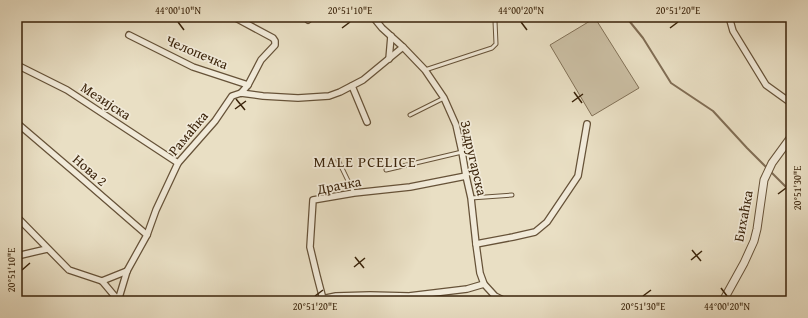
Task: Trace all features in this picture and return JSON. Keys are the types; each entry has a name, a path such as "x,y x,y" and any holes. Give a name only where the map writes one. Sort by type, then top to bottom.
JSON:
{"street":[{"path":"234,17 273,38 275,41 274,45 261,60 248,85 242,93 298,98 329,96 363,80 403,47"},
{"name":"Задругарска","path":"373,17 382,28 425,70 444,98 456,125 471,198 480,273 484,284"},
{"path":"729,17 733,31 766,85 791,103"},
{"name":"Челопечка","path":"129,35 194,67 248,85"},
{"path":"389,59 391,36"},
{"name":"Мезијска","path":"17,65 67,90 178,163"},
{"path":"352,86 367,122"},
{"name":"Рамаћка","path":"118,301 127,272 146,235 178,163 215,121 232,96 242,93"},
{"name":"Нова 2","path":"17,123 146,235"},
{"path":"476,244 535,232 547,222 578,176 587,124"},
{"name":"Бихаћка","path":"723,301 744,263 754,241 764,180 772,163 791,137"},
{"name":"Драчка","path":"323,299 310,247 313,200 410,186 466,176"},
{"path":"17,217 68,270 102,281 118,301"},
{"path":"17,256 47,249"},
{"path":"102,281 127,272"},
{"path":"312,301 336,296 409,296 466,289 484,284 495,296 506,301"}],"lane":[{"path":"425,70 494,46 496,44 494,21"},
{"path":"410,115 444,98"},
{"path":"386,170 462,152"},
{"path":"338,160 354,193"},
{"path":"471,198 512,195"}],"shaded area":[{"path":"595,18 639,88 592,116 550,45"}],"waterway":[{"path":"626,17 643,38 671,83 713,111 767,168"},
{"path":"770,171 791,192"}],"district":[{"name":"MALE PCELICE","path":"365,161"}]}
